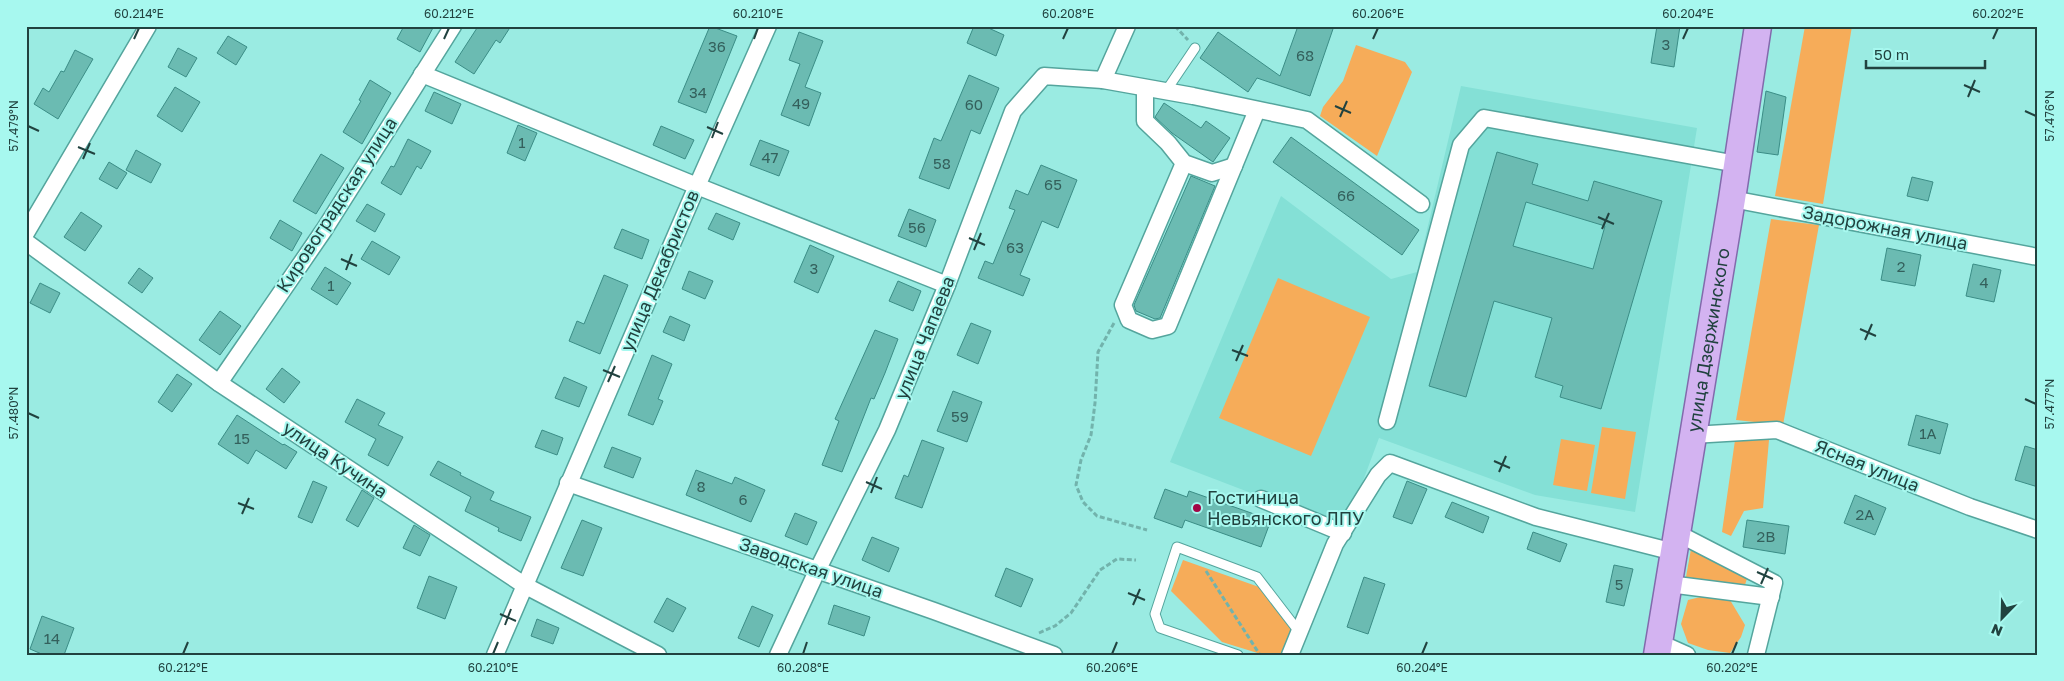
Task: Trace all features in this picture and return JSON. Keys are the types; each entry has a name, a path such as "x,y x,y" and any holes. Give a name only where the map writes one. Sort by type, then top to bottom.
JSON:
{"main road":[{"name":"улица Дзержинского","path":"1659,649 1758,26"}],"street":[{"path":"26,233 148,26"},
{"name":"Кировоградская улица","path":"219,383 324,230 453,26"},
{"name":"улица Декабристов","path":"495,655 568,483 768,26"},
{"path":"1103,80 1127,26"},
{"path":"422,74 947,285"},
{"name":"улица Чапаева","path":"778,655 817,571 887,430 947,285 1013,111 1044,76 1103,80 1306,120 1421,204"},
{"path":"1145,88 1145,121 1168,143 1184,163 1212,173 1234,166"},
{"path":"1184,163 1123,305 1129,320 1152,330 1168,326 1257,110"},
{"path":"1387,421 1461,145 1484,118 1737,164"},
{"name":"Задорожная улица","path":"1732,198 2038,257"},
{"name":"улица Кучина","path":"26,242 219,383 524,586 658,655"},
{"name":"Ясная улица","path":"1692,435 1777,430 1970,507 2038,530"},
{"path":"1290,655 1335,544 1378,475 1390,463 1536,517 1675,542 1774,583 1756,655"},
{"name":"Заводская улица","path":"568,483 1054,655"},
{"path":"1261,499 1343,532"},
{"path":"1669,584 1771,597"},
{"path":"1659,649 1687,655"}],"lane":[{"path":"1166,91 1195,48"},
{"path":"1238,655 1160,628 1155,614 1177,547 1256,576 1300,633"}],"path":[{"path":"1175,26 1195,48"},
{"path":"1125,309 1111,327 1098,352 1091,435 1081,460 1076,486 1083,502 1097,516 1147,530"},
{"path":"1194,554 1260,655"},
{"path":"1031,646 1039,632 1055,626 1070,613 1100,570 1117,559 1136,560"}],"shaded area":[{"path":"1805,26 1852,26 1823,204 1775,196"},
{"path":"1356,45 1405,62 1412,72 1377,156 1320,116 1323,107 1343,81"},
{"path":"1461,86 1697,128 1635,512 1535,495 1379,438 1345,529 1170,462 1281,196 1391,279 1417,272"},
{"path":"1771,219 1819,225 1783,425 1736,420"},
{"path":"1278,278 1370,317 1311,456 1219,418"},
{"path":"1602,427 1636,432 1625,499 1591,493"},
{"path":"1561,439 1595,445 1587,491 1553,485"},
{"path":"1735,440 1769,440 1763,508 1744,511 1731,536 1722,532"},
{"path":"1691,549 1748,575 1745,585 1686,577"},
{"path":"1183,560 1259,587 1293,632 1283,655 1264,655 1222,642 1171,591"},
{"path":"1709,595 1730,600 1745,625 1741,637 1730,653 1708,650 1688,643 1681,624 1688,600"}],"building":[{"path":"404,26 434,26 420,52 397,39"},
{"path":"475,26 511,26 500,43 496,40 474,74 455,62 477,28"},
{"path":"710,26 737,36 706,113 678,102"},
{"path":"974,26 984,26 1004,35 996,56 967,43"},
{"path":"1298,26 1334,26 1310,96 1257,78 1248,92 1200,58 1218,32 1280,76"},
{"path":"1657,26 1680,26 1674,67 1651,63"},
{"path":"799,32 823,41 805,87 821,93 809,126 781,115 800,64 789,60"},
{"path":"228,36 247,47 236,65 217,53"},
{"path":"178,48 197,58 186,77 168,67"},
{"path":"75,50 93,59 58,119 34,104 43,88 49,92 61,71 64,72"},
{"path":"969,75 999,88 980,134 971,130 949,189 919,178 934,138 941,141"},
{"path":"370,80 391,93 362,144 343,132 361,101 359,100"},
{"path":"175,87 200,102 182,132 157,116"},
{"path":"1766,91 1786,97 1778,155 1757,152"},
{"path":"434,92 461,104 452,124 425,111"},
{"path":"1164,103 1201,128 1206,121 1230,138 1213,162 1172,133 1155,117"},
{"path":"518,125 537,133 525,161 507,153"},
{"path":"661,126 694,140 685,159 653,145"},
{"path":"1291,137 1419,230 1402,255 1273,162"},
{"path":"408,139 431,151 421,169 417,166 401,195 381,183 391,166 394,167"},
{"path":"760,140 789,151 779,176 750,165"},
{"path":"136,150 161,164 151,183 126,170"},
{"path":"1497,152 1538,164 1532,184 1588,201 1594,181 1662,201 1601,409 1560,397 1563,386 1535,377 1552,318 1494,301 1466,397 1429,386","holes":["1526,202 1605,226 1593,269 1513,246"]},
{"path":"321,154 344,168 316,214 293,201"},
{"path":"109,162 127,173 117,189 99,179"},
{"path":"1041,165 1077,180 1058,228 1042,221 1020,275 1030,279 1023,296 978,278 985,261 993,264 1015,210 1009,208 1016,190 1028,195"},
{"path":"1191,176 1215,186 1160,318 1155,319 1136,311 1134,305"},
{"path":"1912,177 1933,182 1928,201 1907,196"},
{"path":"367,204 385,214 375,232 356,221"},
{"path":"909,209 936,220 926,247 898,236"},
{"path":"81,212 102,226 85,251 64,237"},
{"path":"716,213 740,223 733,240 708,229"},
{"path":"280,220 302,233 292,251 270,238"},
{"path":"622,229 649,240 642,259 614,248"},
{"path":"372,241 400,257 389,275 361,259"},
{"path":"810,245 834,256 818,293 794,282"},
{"path":"1887,248 1921,255 1915,286 1881,280"},
{"path":"1973,264 2001,270 1994,302 1966,296"},
{"path":"325,267 351,283 337,305 311,289"},
{"path":"139,268 153,278 142,293 128,283"},
{"path":"689,271 713,281 705,299 682,289"},
{"path":"604,275 628,285 600,354 569,341 577,321 584,324"},
{"path":"898,281 921,291 913,311 889,301"},
{"path":"40,283 60,293 50,313 30,303"},
{"path":"220,311 241,326 220,355 199,340"},
{"path":"670,316 690,325 684,341 663,332"},
{"path":"971,323 991,331 978,364 957,355"},
{"path":"875,330 898,339 874,399 871,398 842,472 822,465 839,421 835,419"},
{"path":"652,355 672,364 658,399 663,401 653,425 628,415"},
{"path":"282,368 300,382 284,403 266,389"},
{"path":"177,374 192,384 172,412 158,402"},
{"path":"564,377 587,387 579,407 555,398"},
{"path":"953,391 982,402 967,442 937,431"},
{"path":"357,399 385,413 378,425 403,437 388,466 368,455 376,439 345,422"},
{"path":"237,415 297,452 286,469 256,450 248,464 218,444"},
{"path":"1916,415 1948,424 1940,454 1908,445"},
{"path":"542,430 563,438 557,455 535,447"},
{"path":"922,440 944,448 922,508 895,498 904,475 908,477"},
{"path":"2025,446 2038,450 2038,487 2015,480"},
{"path":"612,447 641,458 633,478 604,467"},
{"path":"438,461 461,473 460,475 494,492 490,500 531,517 521,541 498,531 499,528 465,511 471,497 430,475"},
{"path":"696,470 732,484 735,477 765,490 751,522 686,495"},
{"path":"313,481 327,487 312,523 298,517"},
{"path":"1407,481 1427,489 1412,524 1393,517"},
{"name":"Гостиница Невьянского ЛПУ","path":"1165,489 1187,497 1189,491 1271,520 1261,547 1185,520 1182,528 1154,518"},
{"path":"362,490 374,498 358,527 346,520"},
{"path":"1855,495 1886,508 1875,535 1844,523"},
{"path":"1452,502 1489,517 1483,533 1445,517"},
{"path":"795,513 817,522 807,545 785,536"},
{"path":"582,520 602,528 583,576 561,568"},
{"path":"1747,520 1789,526 1785,554 1743,547"},
{"path":"414,525 430,535 420,556 403,548"},
{"path":"1533,532 1567,544 1560,562 1527,549"},
{"path":"872,537 899,548 889,572 862,560"},
{"path":"1614,565 1633,569 1624,606 1606,602"},
{"path":"1006,568 1033,579 1021,607 995,596"},
{"path":"429,576 457,587 445,619 417,608"},
{"path":"1364,577 1385,584 1368,634 1347,627"},
{"path":"667,598 686,608 673,632 654,622"},
{"path":"834,605 870,617 864,636 828,624"},
{"path":"752,606 773,615 759,647 738,638"},
{"path":"42,616 74,628 64,655 44,655 30,649"},
{"path":"537,619 559,628 553,644 531,636"}],"place":[{"name":"Гостиница Невьянского ЛПУ","path":"1197,508"}]}
